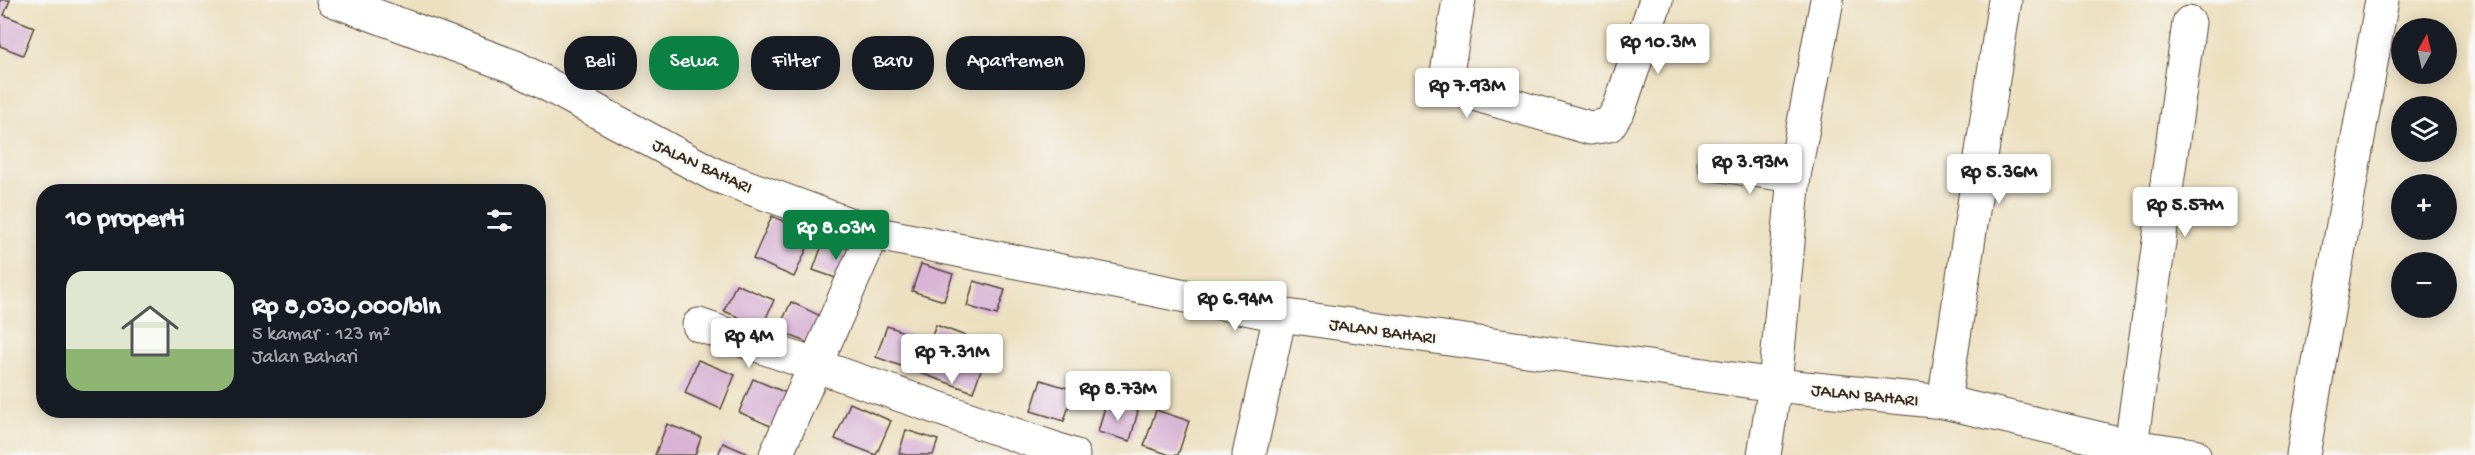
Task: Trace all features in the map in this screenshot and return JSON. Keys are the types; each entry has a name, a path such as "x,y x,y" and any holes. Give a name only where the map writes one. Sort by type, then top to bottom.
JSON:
{"street":[{"name":"JALAN BAHARI","path":"333,0 515,67 715,175 873,233 1280,315 1775,385 1944,402 2131,446 2194,455"},
{"path":"1459,0 1446,79 1453,86 1590,128 1609,125 1619,109 1656,0"},
{"path":"1764,455 1775,385 1794,176 1827,0"},
{"path":"1944,402 2005,0"},
{"path":"2303,455 2382,0"},
{"path":"2131,446 2189,23"},
{"path":"1714,164 1794,176"},
{"path":"776,455 873,233"},
{"path":"1249,455 1280,315"},
{"path":"699,325 1073,455"}],"building":[{"path":"0,0 10,0 4,15 34,27 23,55 0,46"},
{"path":"772,216 813,235 794,277 753,259"},
{"path":"824,240 858,252 847,282 813,270"},
{"path":"921,264 953,274 944,301 912,291"},
{"path":"974,281 1005,290 997,315 967,306"},
{"path":"736,284 774,300 762,327 724,311"},
{"path":"791,302 823,317 810,344 778,330"},
{"path":"936,325 990,345 973,392 876,357 887,326 930,341"},
{"path":"698,360 735,375 721,409 685,393"},
{"path":"753,379 789,394 775,428 739,412"},
{"path":"1041,380 1074,390 1064,421 1031,411"},
{"path":"850,403 891,421 876,455 835,439"},
{"path":"1106,403 1138,411 1130,441 1098,432"},
{"path":"1156,410 1189,421 1178,455 1170,455 1144,446"},
{"path":"667,424 701,437 695,455 655,455"},
{"path":"906,430 938,440 933,455 899,453"},
{"path":"723,443 751,455 718,455"}]}
